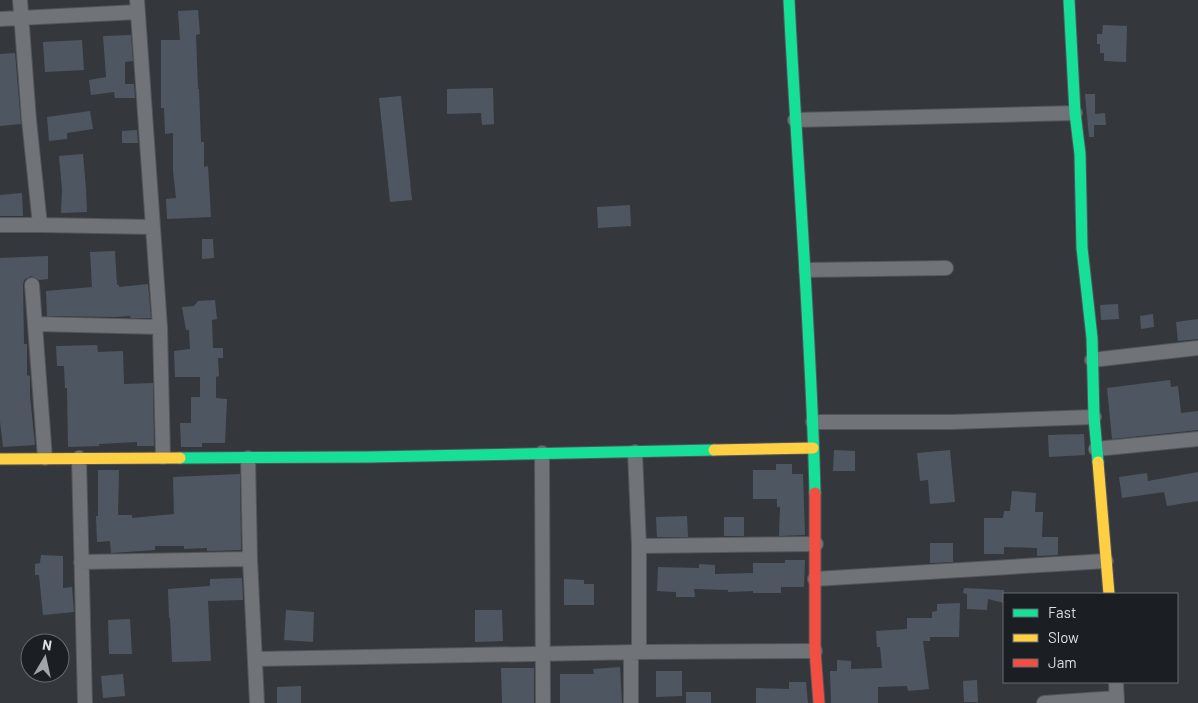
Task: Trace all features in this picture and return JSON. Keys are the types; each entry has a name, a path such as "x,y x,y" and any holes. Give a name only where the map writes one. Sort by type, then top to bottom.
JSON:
{"street":[{"path":"20,0 29,120 40,225"},
{"path":"790,0 795,120 806,270 813,422 816,651 819,703"},
{"path":"1069,0 1075,114 1080,154 1082,248 1092,338 1096,449 1109,593"},
{"path":"0,18 22,18 137,6 160,327 163,457"},
{"path":"795,120 1075,114"},
{"path":"0,225 153,227"},
{"path":"806,270 946,268"},
{"path":"32,285 45,458"},
{"path":"35,324 160,327"},
{"path":"1092,360 1198,348"},
{"path":"813,422 952,422 1094,417"},
{"path":"1096,449 1198,439"},
{"path":"0,460 163,457 248,458 813,448"},
{"path":"631,703 639,546 635,452"},
{"path":"542,453 543,703"},
{"path":"79,458 85,703"},
{"path":"248,458 250,559 257,703"},
{"path":"639,546 816,544"},
{"path":"81,562 250,559"},
{"path":"815,579 1106,561"},
{"path":"255,659 635,652 816,651"},
{"path":"1044,703 1117,701 1116,683"}],"building":[{"path":"198,10 200,34 196,35 201,142 204,142 204,167 208,166 211,217 167,219 166,199 176,198 173,170 173,133 165,134 164,108 161,108 161,40 180,40 178,11"},
{"path":"1103,25 1127,26 1126,62 1104,61 1104,53 1100,53 1100,44 1097,44 1097,34 1102,34"},
{"path":"131,35 133,61 125,62 125,84 134,84 135,98 115,98 114,92 91,95 89,80 106,77 103,36"},
{"path":"82,40 84,70 45,72 43,42"},
{"path":"15,53 21,124 0,126 0,54"},
{"path":"493,88 494,124 482,125 481,113 447,114 447,89"},
{"path":"1085,94 1095,94 1095,114 1105,113 1106,125 1094,125 1094,137 1089,137"},
{"path":"401,96 412,200 390,202 379,98"},
{"path":"90,111 93,129 67,133 67,139 49,141 47,117"},
{"path":"137,130 138,143 122,143 122,131"},
{"path":"83,154 87,212 61,213 62,189 59,156"},
{"path":"22,193 23,216 0,216 0,195"},
{"path":"630,205 631,226 598,228 597,207"},
{"path":"202,239 213,239 214,258 202,259"},
{"path":"115,251 117,285 119,287 148,284 151,318 131,318 130,316 47,316 46,291 92,287 90,252"},
{"path":"48,256 48,279 39,280 31,276 24,280 23,285 24,344 27,344 27,375 30,376 35,445 3,447 0,421 0,258"},
{"path":"215,300 217,319 212,320 213,348 223,348 223,358 218,358 219,376 216,377 216,398 227,399 225,443 202,443 202,447 181,447 180,423 191,423 191,397 200,397 200,377 175,377 174,351 190,349 189,330 186,330 182,307 194,306 198,301"},
{"path":"1118,304 1119,319 1101,320 1100,305"},
{"path":"1153,314 1154,327 1141,329 1140,316"},
{"path":"1198,319 1198,339 1178,341 1176,322"},
{"path":"97,345 98,352 123,351 124,384 153,383 154,446 137,446 137,442 68,447 67,388 65,388 64,366 57,366 56,346"},
{"path":"1170,380 1171,387 1178,386 1181,413 1198,411 1198,430 1112,439 1107,388"},
{"path":"1084,434 1085,455 1049,457 1048,435"},
{"path":"834,450 855,451 855,471 833,471"},
{"path":"950,450 955,502 930,504 928,480 920,481 917,453"},
{"path":"776,464 792,464 792,474 803,474 805,535 779,536 780,507 777,507 777,499 753,499 753,470 776,470"},
{"path":"98,470 119,470 118,515 132,515 132,518 174,514 173,477 240,474 241,550 207,551 207,548 184,549 184,546 155,546 155,550 111,553 110,541 97,542"},
{"path":"1198,472 1198,501 1167,506 1164,492 1122,498 1119,477 1147,473 1148,481"},
{"path":"1012,491 1036,493 1035,512 1043,512 1042,537 1058,537 1058,555 1037,556 1037,548 1004,547 1004,554 984,554 984,518 1003,518 1004,511 1010,511"},
{"path":"687,516 688,537 657,537 656,517"},
{"path":"724,517 744,517 744,536 724,536"},
{"path":"930,543 953,543 953,562 930,563"},
{"path":"41,555 63,556 63,588 72,587 74,612 43,615 39,575 35,575 35,564 40,563"},
{"path":"785,560 805,560 804,587 781,587 781,593 694,589 695,597 676,597 676,592 657,591 658,567 699,568 699,564 715,565 715,574 753,573 753,563 785,563"},
{"path":"242,578 243,600 208,601 211,661 172,662 168,589 210,586 210,579"},
{"path":"564,579 584,580 584,584 594,584 594,605 564,605"},
{"path":"964,588 1004,590 1003,603 988,599 987,610 967,609 967,594 963,593"},
{"path":"960,603 959,637 930,637 930,641 923,641 929,689 908,691 907,686 878,687 878,703 831,703 830,671 837,671 837,660 851,661 851,669 882,668 880,647 877,647 876,631 907,629 907,618 932,618 932,612 937,611 937,604"},
{"path":"286,610 314,612 313,642 284,640"},
{"path":"475,610 502,610 503,641 475,642"},
{"path":"130,619 132,654 109,654 108,620"},
{"path":"620,667 622,703 560,703 560,674 594,674 593,669"},
{"path":"501,668 534,668 534,703 502,703"},
{"path":"656,671 682,671 682,696 656,697"},
{"path":"123,674 125,696 103,698 101,676"},
{"path":"977,680 978,702 964,702 963,681"},
{"path":"789,682 806,682 808,703 756,703 756,688 789,689"},
{"path":"301,686 301,703 277,703 277,687"},
{"path":"686,692 711,692 711,703 686,703"}],"traffic: fast":[{"path":"789,0 807,308 815,493"},
{"path":"1069,0 1075,113 1080,154 1082,248 1092,338 1094,417 1098,462"},
{"path":"180,458 369,457 714,450"}],"traffic: slow":[{"path":"714,450 813,448"},
{"path":"0,459 180,458"},
{"path":"1098,462 1109,593"}],"traffic: jam":[{"path":"815,493 815,651 819,703"}]}
